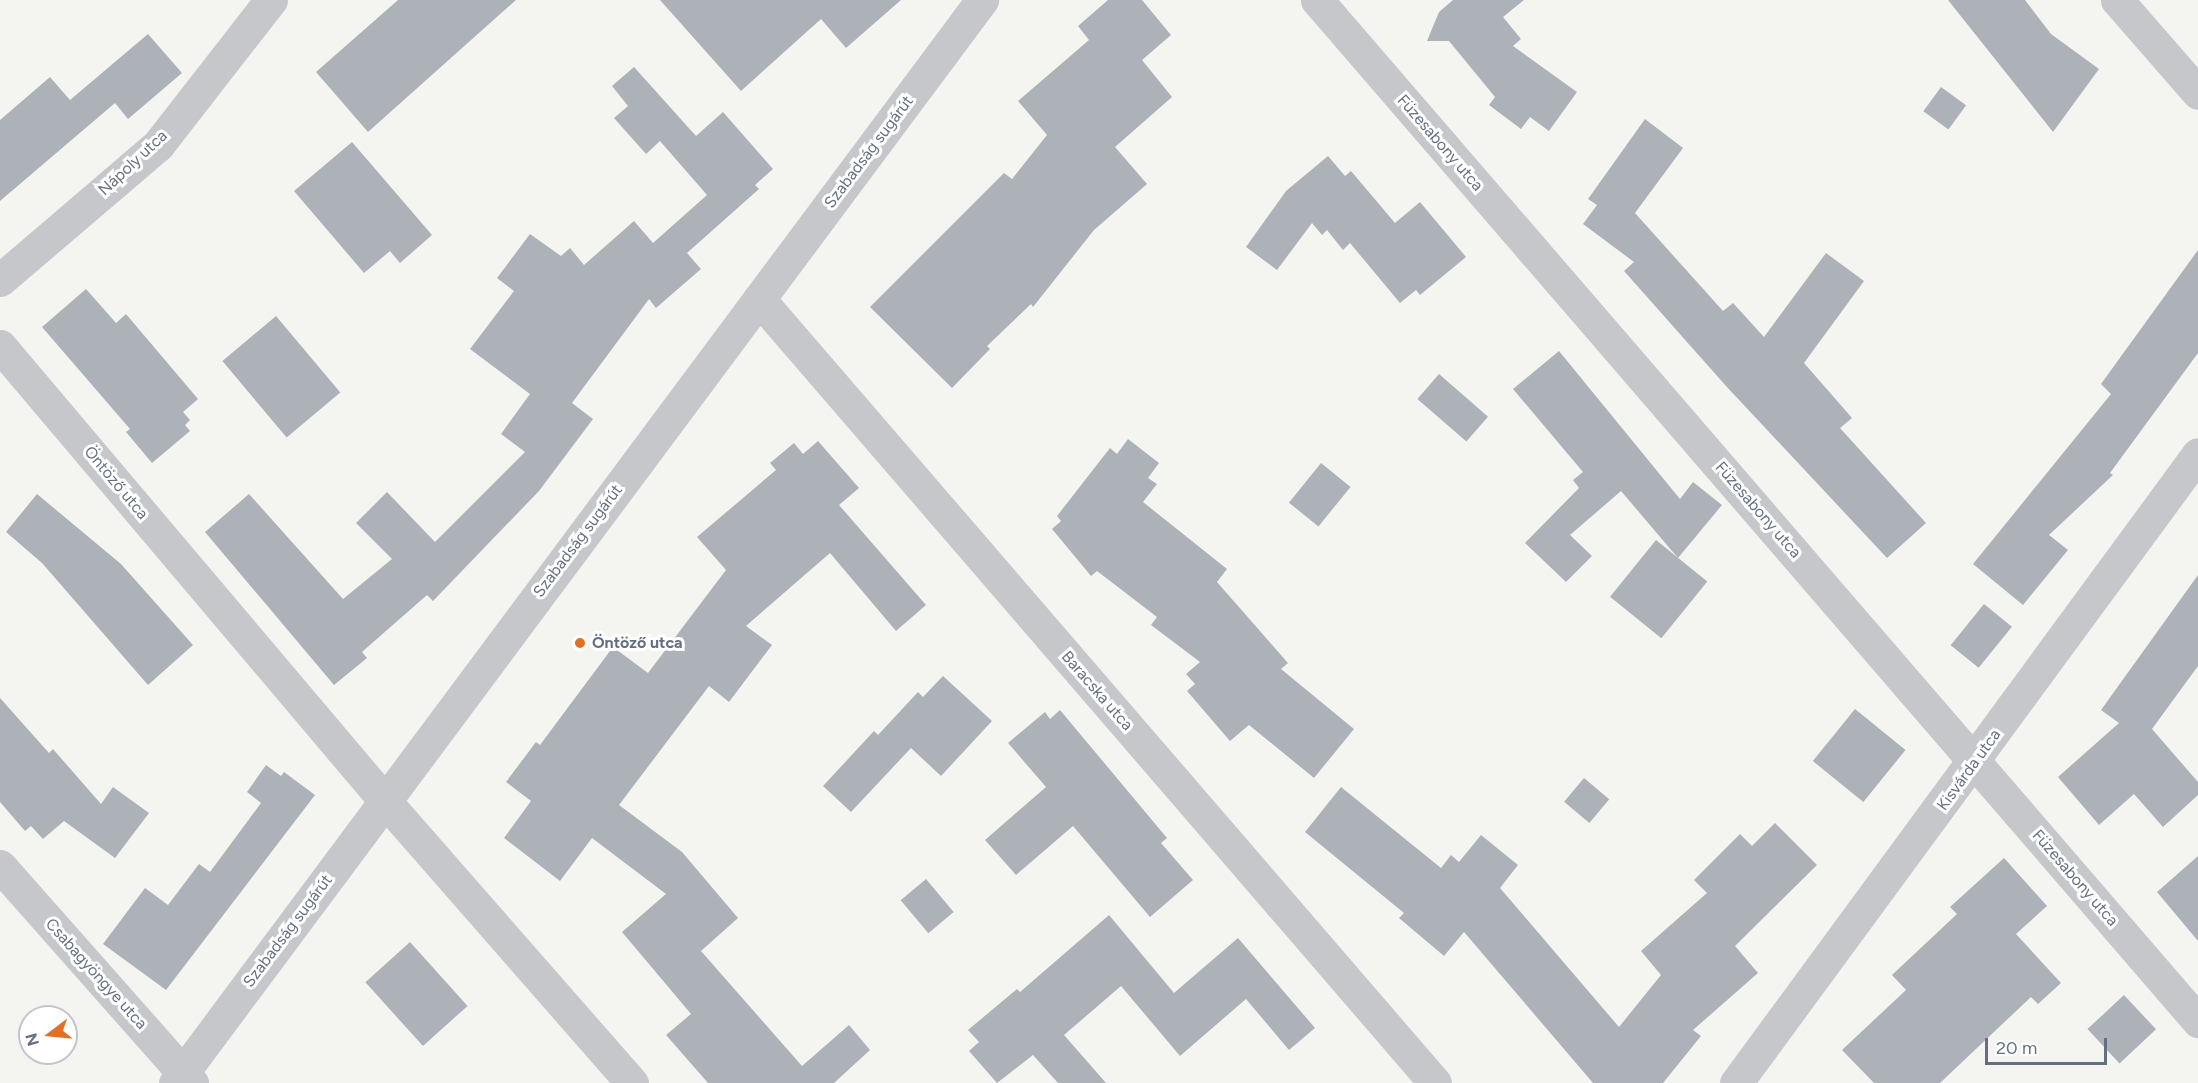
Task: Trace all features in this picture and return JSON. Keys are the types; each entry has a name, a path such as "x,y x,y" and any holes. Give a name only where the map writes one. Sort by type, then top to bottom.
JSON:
{"street":[{"name":"Nápoly utca","path":"0,280 158,145 271,0"},
{"name":"Szabadság sugárút","path":"183,1080 385,801 982,0"},
{"name":"Füzesabony utca","path":"1317,0 2198,1021"},
{"path":"2117,0 2198,93"},
{"name":"Baracska utca","path":"759,299 1434,1083"},
{"name":"Öntöző utca","path":"0,346 385,801 632,1083"},
{"name":"Kisvárda utca","path":"1736,1083 1975,762 2198,454"},
{"name":"Csabagyöngye utca","path":"0,866 183,1080"}],"building":[{"path":"398,0 516,0 368,132 316,72"},
{"path":"660,0 901,0 846,48 821,19 741,91"},
{"path":"1108,0 1142,0 1171,35 1142,60 1172,97 1115,147 1147,184 1094,230 1033,307 1031,304 987,346 990,349 952,388 870,307 1004,173 1012,179 1047,135 1018,101 1089,40 1078,26"},
{"path":"1453,0 1524,0 1503,17 1521,39 1513,46 1577,92 1549,131 1530,117 1521,129 1489,105 1495,97 1449,41 1427,41 1439,12"},
{"path":"1948,0 2025,0 2051,34 2099,69 2053,132"},
{"path":"148,34 182,73 128,119 115,103 0,201 0,120 50,77 70,100"},
{"path":"634,67 696,136 723,112 773,169 755,185 759,189 687,253 701,269 656,308 649,299 572,403 593,419 539,491 433,601 427,595 362,652 367,658 334,685 205,532 249,494 343,599 392,559 356,523 387,492 435,542 525,452 501,434 530,394 470,349 514,291 497,278 530,234 561,256 570,248 584,265 634,221 653,243 707,195 660,141 646,154 614,118 628,106 612,86"},
{"path":"1941,87 1966,105 1948,129 1923,111"},
{"path":"1645,119 1683,148 1635,213 1723,311 1733,303 1764,337 1826,253 1864,281 1804,363 1852,418 1840,428 1926,523 1887,558 1726,386 1624,271 1634,262 1583,224 1597,205 1588,199"},
{"path":"352,142 432,235 400,263 390,251 364,273 294,191"},
{"path":"1328,156 1345,176 1351,171 1395,223 1420,202 1466,257 1420,295 1416,290 1400,303 1350,243 1343,250 1327,230 1322,235 1312,223 1277,270 1246,247 1286,191"},
{"path":"2198,250 2198,353 2110,473 2113,475 2049,535 2068,550 2023,605 1973,564 2111,394 2101,384"},
{"path":"86,289 116,323 126,314 198,399 183,412 190,420 185,425 190,431 152,463 126,432 130,429 42,327"},
{"path":"276,316 340,393 287,438 222,361"},
{"path":"1559,351 1680,499 1693,482 1722,505 1678,558 1621,491 1570,535 1592,556 1566,582 1525,543 1579,488 1573,480 1583,472 1513,389"},
{"path":"1439,374 1488,417 1466,442 1417,399"},
{"path":"1128,439 1159,463 1148,478 1157,484 1143,502 1227,569 1217,582 1288,663 1281,669 1354,729 1314,778 1249,725 1230,741 1187,691 1195,684 1186,674 1200,662 1151,625 1157,617 1097,571 1091,576 1052,529 1061,521 1057,516 1110,448 1117,454"},
{"path":"818,441 859,488 839,505 926,605 896,631 830,553 746,626 772,645 729,702 709,686 619,805 682,852 738,918 701,951 802,1066 849,1025 870,1050 834,1083 708,1083 666,1035 691,1014 622,932 666,894 592,838 560,881 504,838 531,801 506,782 536,742 540,745 613,647 648,673 726,570 697,537 776,470 770,463 794,443 803,454"},
{"path":"1321,463 1351,487 1318,527 1289,503"},
{"path":"37,494 121,564 193,645 148,685 42,563 6,532"},
{"path":"1656,540 1707,582 1661,638 1610,597"},
{"path":"2198,575 2198,666 2152,729 2198,782 2198,795 2163,827 2134,794 2099,825 2058,777 2119,723 2101,710"},
{"path":"1984,604 2012,627 1979,668 1951,645"},
{"path":"943,676 992,721 941,776 911,748 851,812 823,786 874,731 878,735 918,692 923,697"},
{"path":"0,698 49,753 53,749 101,804 113,787 149,813 115,858 64,821 43,839 31,826 25,831 0,802"},
{"path":"1855,709 1906,750 1863,802 1813,761"},
{"path":"1060,710 1167,838 1161,843 1193,880 1150,917 1073,826 1016,875 985,840 1046,787 1008,743 1045,712 1050,719"},
{"path":"266,765 281,776 284,772 315,795 166,990 103,944 145,888 168,905 199,864 210,872 261,803 247,792"},
{"path":"1584,778 1609,799 1589,823 1564,802"},
{"path":"1341,787 1441,868 1451,855 1459,862 1481,835 1518,865 1500,888 1619,1027 1661,975 1641,951 1707,893 1694,880 1740,834 1752,846 1775,823 1817,865 1735,946 1758,973 1693,1030 1701,1036 1663,1083 1593,1083 1464,932 1444,956 1399,918 1404,913 1305,832"},
{"path":"2198,856 2198,941 2157,892"},
{"path":"2004,858 2047,906 2016,934 2061,983 2038,1004 2031,997 1940,1083 1874,1083 1842,1050 1906,990 1892,975 1957,914 1950,907"},
{"path":"926,879 954,912 928,933 901,900"},
{"path":"1109,915 1174,993 1238,938 1315,1028 1289,1050 1246,999 1180,1056 1121,986 1064,1035 1106,1083 1058,1083 1033,1055 997,1083 969,1051 979,1042 968,1030 1017,989 1020,992"},
{"path":"410,942 468,1006 423,1046 365,982"},
{"path":"2124,995 2156,1029 2119,1063 2087,1029"}],"place":[{"name":"Öntöző utca","path":"580,643"}]}
